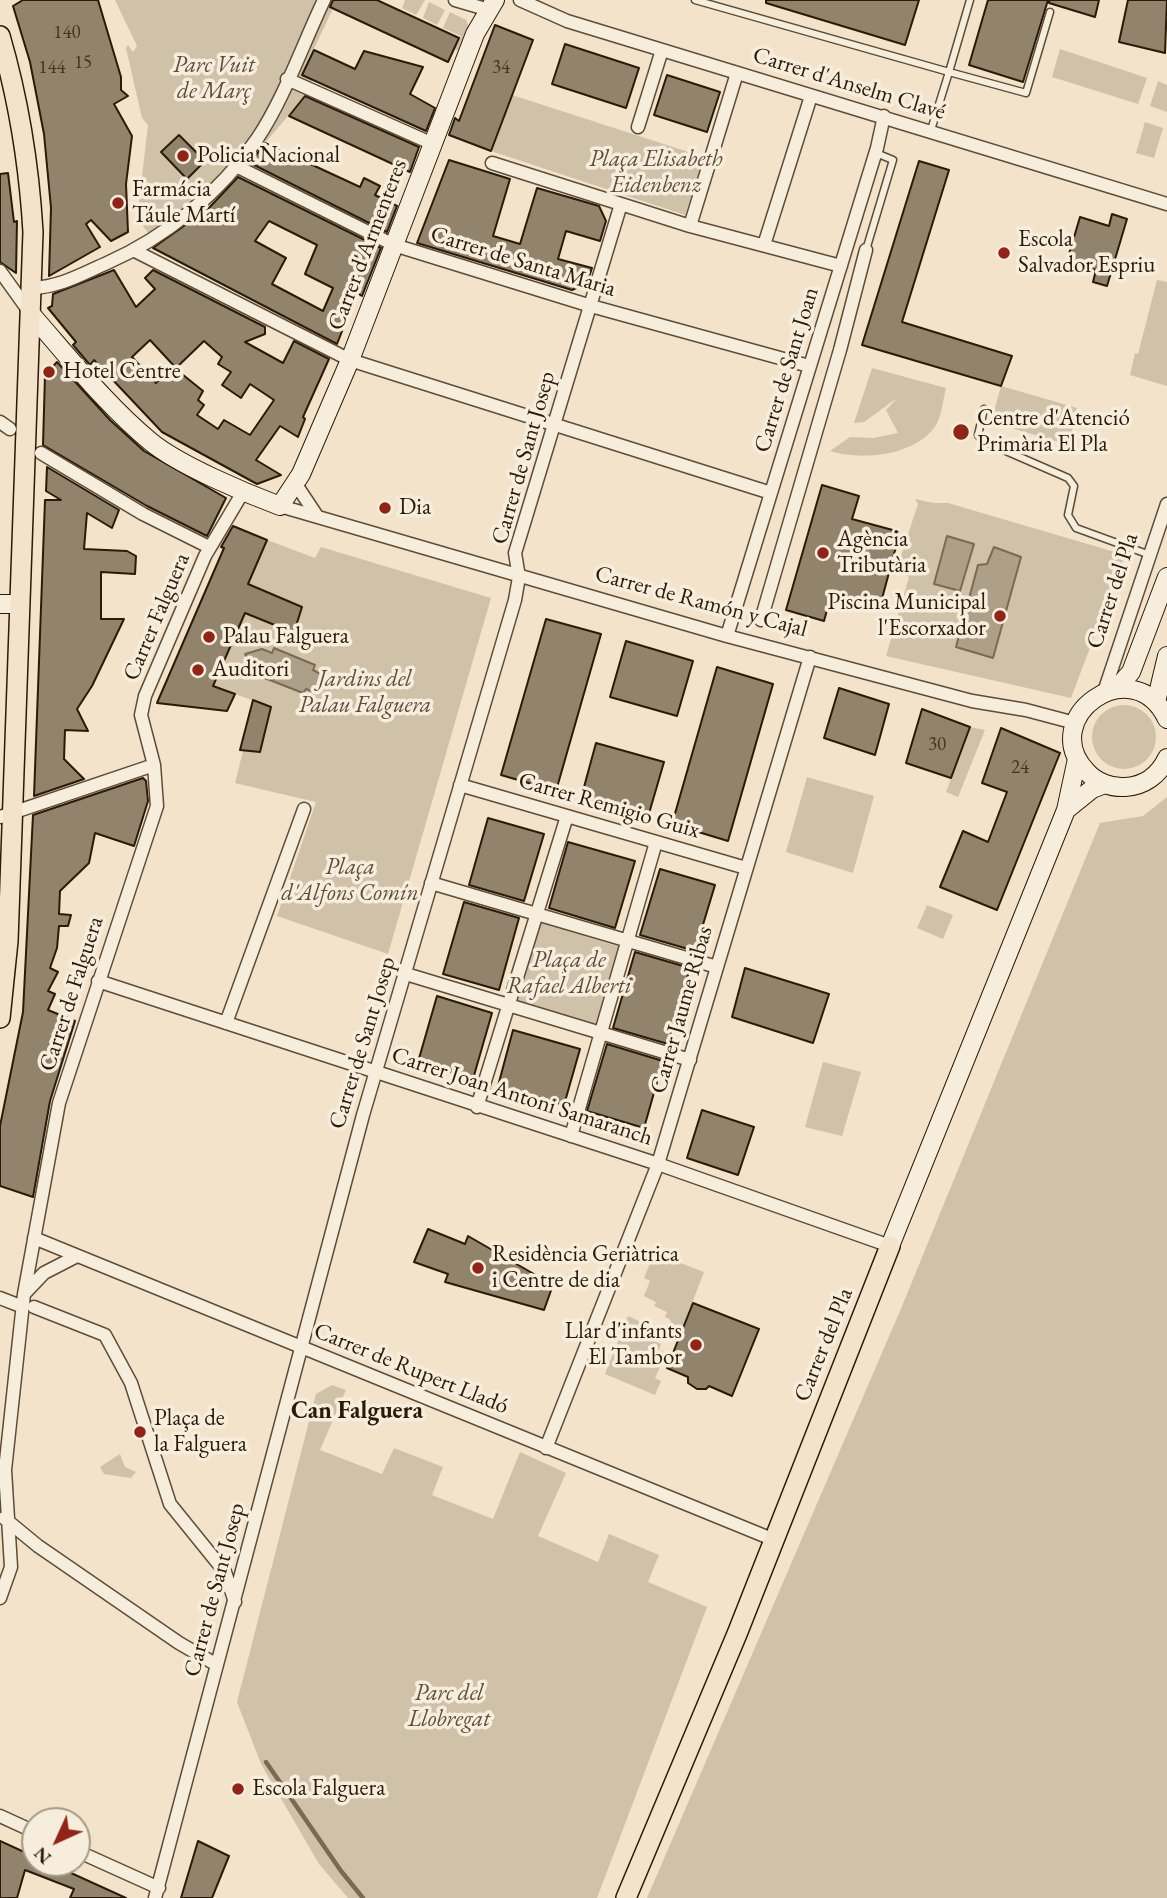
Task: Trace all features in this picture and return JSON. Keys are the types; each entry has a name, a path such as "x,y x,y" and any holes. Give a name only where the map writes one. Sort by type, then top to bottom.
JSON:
{"main road":[{"name":"Carrer d'Armenteres","path":"280,506 295,483 350,360 475,34 492,5"},
{"path":"0,36 6,76 30,175 32,288 10,604 6,814 8,941 0,1018"},
{"name":"Carrer de Ramón y Cajal","path":"30,313 70,359 152,443 243,492 280,506"},
{"name":"Carrer del Pla","path":"1110,691 1130,672 1167,577"},
{"path":"1156,702 1167,656"},
{"path":"1075,723 1088,703 1110,691 1137,692 1156,702 1167,719"},
{"name":"Carrer del Pla","path":"626,1898 737,1634 772,1539 1066,810 1077,758 1073,738 1075,723"},
{"path":"1077,758 1087,772 1105,784 1118,787 1139,784 1156,774 1167,758"},
{"name":"Carrer del Pla","path":"1066,810 1092,789 1105,784"}],"street":[{"path":"32,288 60,284 135,251 184,217 236,166 258,138 324,0"},
{"path":"455,0 492,5"},
{"name":"Carrer d'Anselm Clavé","path":"520,0 554,17 1167,204"},
{"path":"638,127 662,50"},
{"path":"690,226 737,73"},
{"path":"287,79 433,144"},
{"path":"764,245 811,96"},
{"name":"Carrer de Sant Joan","path":"727,636 876,153 884,116"},
{"path":"492,163 690,226 841,266"},
{"name":"Carrer de Santa Maria","path":"236,166 394,245 591,306 809,366"},
{"name":"Carrer de Sant Josep","path":"157,1893 375,1070 406,974 519,577 515,553 621,204"},
{"name":"Carrer de Sant Joan","path":"761,620 840,350 866,250"},
{"path":"135,251 350,360 771,493"},
{"path":"0,271 30,313"},
{"path":"41,453 143,514 209,547"},
{"path":"295,483 317,516"},
{"name":"Carrer Falguera","path":"155,765 141,715 209,547 243,492"},
{"name":"Carrer del Pla","path":"1110,691 1167,504"},
{"name":"Carrer de Ramón y Cajal","path":"280,506 727,636 972,701 1026,710 1075,723"},
{"name":"Carrer Jaume Ribas","path":"546,1448 658,1164 810,657"},
{"path":"6,814 28,809 155,765"},
{"name":"Carrer de Falguera","path":"34,1238 59,1103 157,806 155,765"},
{"name":"Carrer Remigio Guix","path":"460,785 746,868"},
{"path":"226,1023 304,809"},
{"path":"477,1107 567,816"},
{"path":"571,1136 656,842"},
{"path":"431,883 717,967"},
{"path":"406,974 690,1060"},
{"name":"Carrer Joan Antoni Samaranch","path":"98,981 658,1164 890,1246"},
{"path":"0,1598 11,1567 4,1518 5,1470 21,1299 34,1238"},
{"name":"Carrer de Rupert Lladó","path":"34,1238 772,1539"},
{"path":"21,1299 44,1273 77,1256"},
{"path":"0,1298 21,1299"},
{"path":"34,1307 105,1335 131,1383 170,1504 225,1573 235,1602"},
{"path":"4,1518 38,1546 179,1643 217,1664"},
{"path":"0,1816 21,1826"},
{"path":"91,1858 157,1893"}],"lane":[{"path":"695,0 1026,93 1050,12"},
{"path":"931,130 970,0"},
{"path":"866,250 893,160 876,153"},
{"path":"984,409 978,435 983,441 1068,478 1074,486 1068,515 1076,528 1150,555"}],"green space":[{"name":"Parc Vuit de Març","path":"115,0 337,0 302,74 312,80 307,94 208,209 158,243 137,220 148,125 142,118 126,48 128,45 133,52 137,46"},
{"path":"405,0 425,0 416,15 402,8"},
{"path":"429,2 445,10 437,25 423,18"},
{"path":"450,12 466,20 469,27 461,52 455,49 461,36 443,28"},
{"path":"1060,49 1147,78 1138,104 1052,77"},
{"path":"1158,81 1167,85 1167,112 1150,106"},
{"name":"Plaça Elisabeth Eidenbenz","path":"512,95 704,157 685,215 491,151"},
{"path":"1145,122 1163,128 1154,158 1136,153"},
{"path":"1157,280 1167,282 1167,386 1130,375"},
{"path":"872,368 946,388 936,425 915,444 887,453 857,456 830,451 850,437 873,438 898,433 886,410 897,398 864,422 854,423"},
{"path":"1001,386 1077,408 1069,445 991,422"},
{"name":"Piscina Municipal l'Escorxador","path":"915,499 948,503 1125,555 1071,698 886,656 909,577 896,571 918,504"},
{"name":"Jardins del Palau Falguera","path":"267,540 315,558 321,547 491,598 388,954 277,916 316,802 235,783 243,751 260,751 271,707 213,686 245,613 292,631 302,607 248,584"},
{"path":"1118,705 1130,705 1147,714 1154,725 1154,749 1147,760 1130,769 1118,769 1106,764 1097,755 1092,743 1092,731 1097,719 1106,710"},
{"path":"970,727 985,730 958,797 946,792"},
{"path":"807,777 874,796 853,873 786,852"},
{"path":"1167,797 1167,1898 647,1898 900,1311 1100,823 1143,816"},
{"path":"927,905 953,915 943,939 917,928"},
{"name":"Plaça de Rafael Alberti","path":"541,923 620,947 597,1024 517,1001"},
{"path":"823,1062 861,1072 842,1136 805,1127"},
{"path":"654,1253 704,1272 680,1334 668,1328 671,1320 665,1317 667,1312 654,1306 656,1302 644,1296 650,1281 644,1278"},
{"path":"628,1316 641,1322 636,1333 642,1336 645,1330 657,1336 655,1341 661,1344 659,1350 666,1353 655,1378 661,1381 655,1395 605,1374"},
{"name":"Parc del Llobregat","path":"332,1385 346,1390 320,1450 382,1474 394,1448 443,1467 432,1495 493,1519 520,1452 566,1473 538,1536 598,1562 609,1534 659,1555 648,1582 707,1607 597,1898 348,1898 319,1864 261,1764 237,1702 316,1394"},
{"path":"120,1454 125,1467 136,1472 131,1478 104,1474 100,1467"}],"shaded area":[{"path":"947,536 974,544 960,591 934,584"},
{"path":"994,547 1021,557 993,658 956,647 978,565 987,564"},
{"path":"274,648 315,665 313,670 325,676 325,687 316,693 306,689 303,693 262,677 264,672 253,668 245,654 262,649 272,653"}],"building":[{"path":"23,0 98,0 121,77 121,90 128,96 114,104 132,136 126,184 128,232 111,241 91,220 86,224 100,247 49,276 51,208 44,134 30,62 13,6"},
{"path":"333,0 377,0 459,38 448,62 330,7"},
{"path":"766,0 919,0 905,45 766,3"},
{"path":"988,0 1048,0 1023,82 969,65"},
{"path":"1049,0 1099,0 1095,17 1049,3"},
{"path":"1128,0 1167,0 1165,53 1119,42"},
{"path":"495,25 533,40 491,151 449,135 455,118 459,121"},
{"path":"565,44 639,68 626,108 552,84"},
{"path":"314,50 355,69 364,51 423,67 410,94 435,108 426,131 302,75"},
{"path":"667,75 720,92 707,132 654,115"},
{"path":"305,96 419,147 410,172 289,116"},
{"name":"Policia Nacional","path":"179,135 205,161 187,179 161,152"},
{"path":"265,143 360,187 364,178 380,186 375,195 397,206 387,232 250,163"},
{"path":"449,160 510,179 493,236 520,244 537,188 599,206 606,221 600,241 566,231 558,259 592,268 587,283 572,290 417,243"},
{"path":"919,161 949,170 902,322 1012,356 1001,386 862,345"},
{"path":"8,173 14,222 17,221 16,273 0,262 0,174"},
{"path":"238,177 381,248 362,296 357,293 337,344 153,248 209,208","holes":["269,221 317,245 305,274 333,288 323,311 272,284 286,258 255,241"]},
{"path":"1112,214 1127,219 1107,286 1093,282 1096,270 1067,261 1080,217 1109,226"},
{"path":"114,270 136,307 155,289 145,278 153,270 265,327 265,334 245,342 283,363 294,341 329,359 303,417 305,419 298,437 280,426 256,460 281,475 257,484 162,432 94,360 90,365 73,345 76,342 48,308 52,306 53,294","holes":["150,340 176,368 204,341 222,357 218,364 231,372 222,385 241,398 250,384 274,400 250,435 224,420 218,429 197,415 204,405 198,400 203,391 172,366 156,383 132,357"]},
{"path":"57,362 110,420 144,451 226,498 207,536 147,506 43,445 45,375"},
{"path":"47,467 119,510 112,528 87,513 84,549 127,551 136,556 135,574 101,572 101,619 124,619 92,686 77,709 88,731 65,730 64,759 84,779 34,796 45,500 61,500 46,491"},
{"path":"822,485 859,496 852,519 900,532 880,606 832,592 824,621 786,610"},
{"name":"Palau Falguera","path":"233,526 267,540 248,584 302,607 296,626 292,632 245,613 213,686 235,694 227,711 157,703 224,548 221,547"},
{"path":"546,619 601,634 556,791 501,775"},
{"path":"626,641 693,661 677,716 610,697"},
{"path":"717,667 773,684 728,841 672,824"},
{"path":"839,688 889,704 875,755 824,738"},
{"path":"253,700 271,707 260,752 240,750"},
{"path":"922,709 970,727 951,778 906,763"},
{"path":"1001,728 1060,753 997,910 940,887 963,831 988,842 1007,792 982,783"},
{"path":"596,743 664,762 648,817 581,798"},
{"path":"143,778 146,781 148,801 134,846 95,833 89,863 60,891 59,914 71,915 68,926 59,926 57,948 50,968 58,972 48,991 55,994 48,1010 75,1021 50,1101 33,1197 0,1186 0,1126 23,1012 33,815"},
{"path":"488,818 544,834 524,901 469,885"},
{"path":"568,842 635,861 615,928 549,908"},
{"path":"660,869 715,885 695,951 640,935"},
{"path":"464,902 519,918 499,990 443,974"},
{"path":"635,952 690,968 668,1044 613,1028"},
{"path":"745,968 829,994 813,1043 732,1017"},
{"path":"437,996 492,1013 473,1079 418,1062"},
{"path":"513,1030 580,1049 564,1105 498,1086"},
{"path":"607,1044 663,1061 644,1128 587,1111"},
{"path":"702,1110 754,1127 738,1175 687,1158"},
{"name":"Residència Geriàtrica i Centre de dia","path":"428,1229 465,1244 468,1236 553,1285 544,1310 445,1282 448,1274 414,1262"},
{"path":"693,1303 759,1329 732,1396 709,1386 706,1389 697,1389 688,1383 688,1377 667,1368"},
{"path":"0,1841 21,1851 23,1877 17,1898 0,1898"},
{"path":"198,1841 229,1856 212,1898 181,1898"},
{"path":"43,1877 80,1877 126,1898 70,1898 74,1889"}],"waterway":[{"path":"266,1762 341,1871 363,1898"}],"place":[{"name":"Policia Nacional","path":"183,156"},
{"name":"Farmácia Táule Martí","path":"118,203"},
{"name":"Escola Salvador Espriu","path":"1004,253"},
{"name":"Hotel Centre","path":"49,372"},
{"name":"Centre d'Atenció Primària El Pla","path":"961,432"},
{"name":"Dia","path":"385,508"},
{"name":"Agència Tributària","path":"823,553"},
{"name":"Piscina Municipal l'Escorxador","path":"1000,616"},
{"name":"Palau Falguera","path":"209,637"},
{"name":"Auditori","path":"198,670"},
{"name":"Residència Geriàtrica i Centre de dia","path":"478,1268"},
{"name":"Llar d'infants El Tambor","path":"696,1345"},
{"name":"Plaça de la Falguera","path":"140,1432"},
{"name":"Escola Falguera","path":"238,1789"}],"district":[{"name":"Can Falguera","path":"357,1411"}],"park label":[{"name":"Plaça d'Alfons Comín","path":"350,881"}]}
